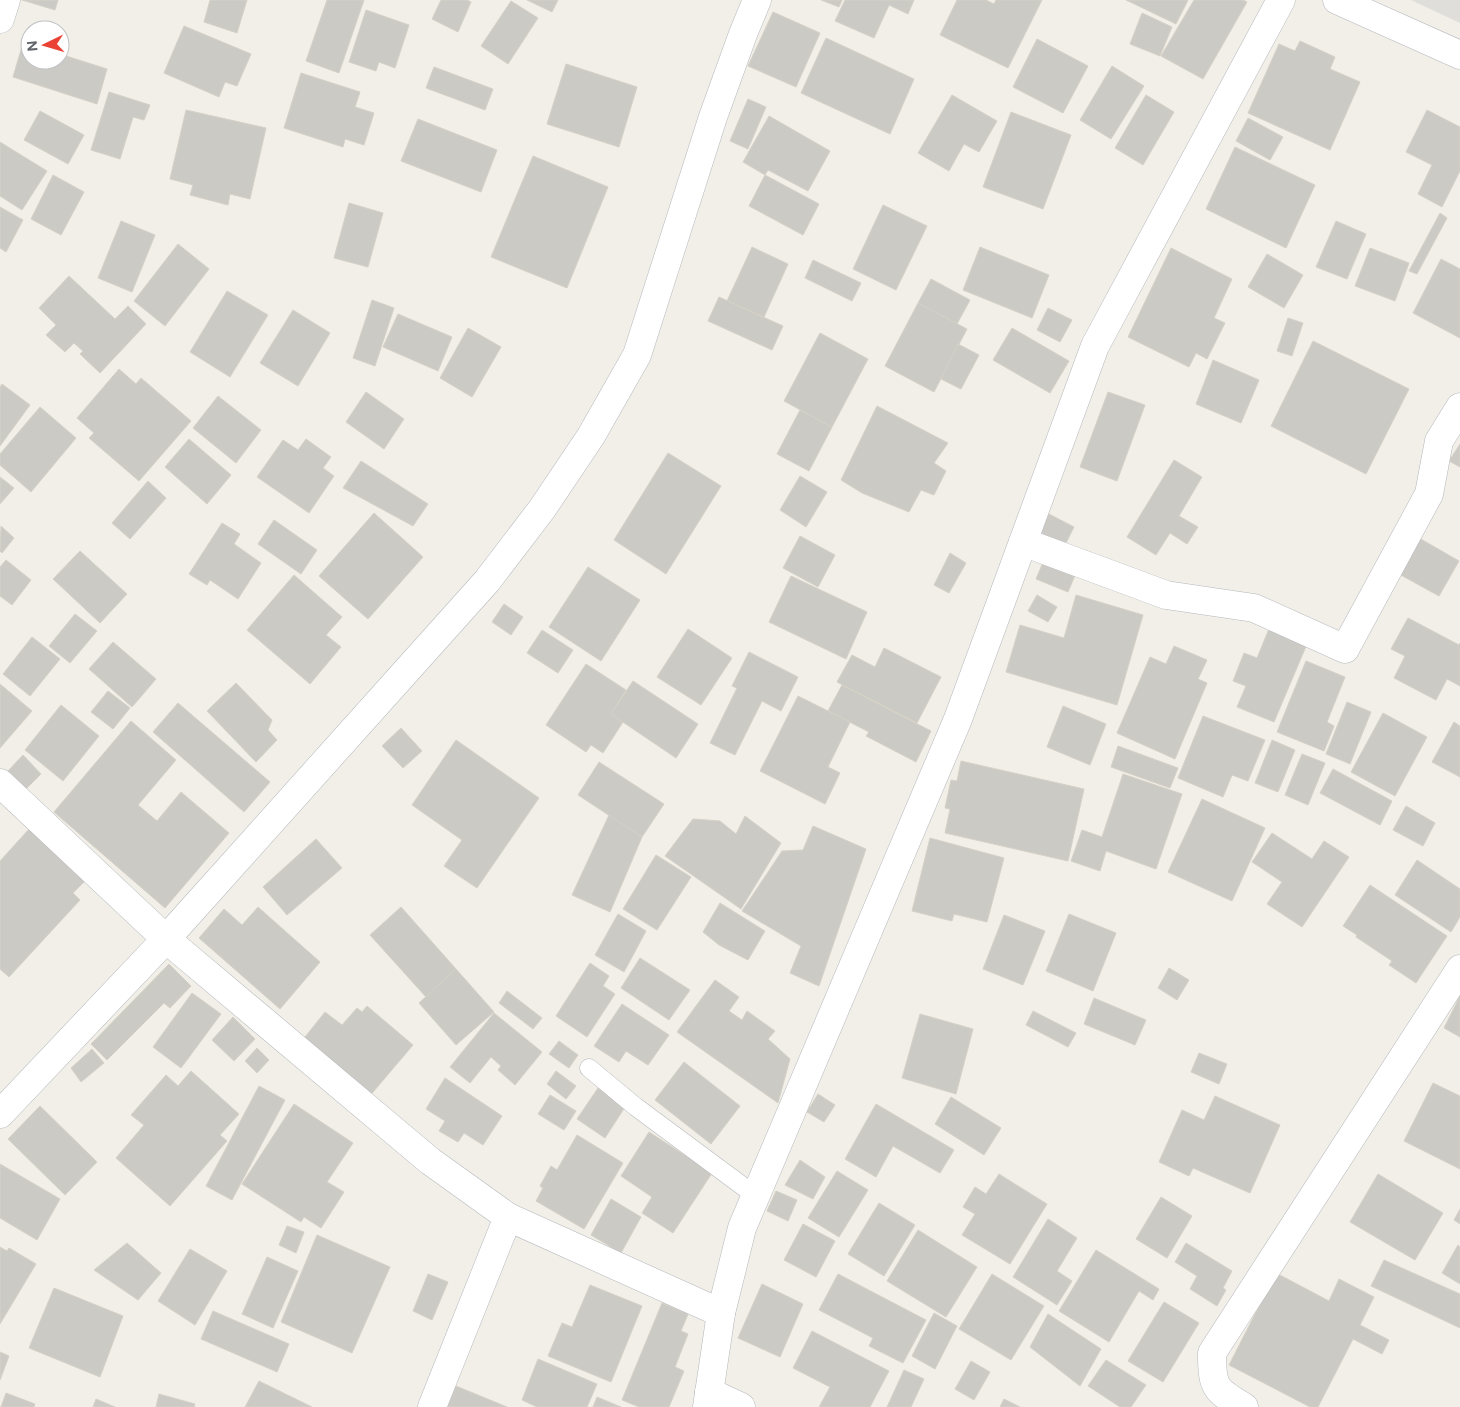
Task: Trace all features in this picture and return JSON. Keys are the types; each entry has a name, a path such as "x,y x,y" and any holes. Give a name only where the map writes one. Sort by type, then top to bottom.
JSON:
{"street":[{"path":"0,20 6,0"},
{"path":"0,1114 166,938 487,581 542,509 591,436 637,355 713,117 757,0"},
{"path":"741,1407 708,1400 721,1313 742,1228 958,719 1095,346 1281,0"},
{"path":"1337,0 1460,55"},
{"path":"1023,542 1166,595 1254,608 1345,649 1430,494 1439,441 1460,407"},
{"path":"0,783 166,938 430,1161 508,1216 721,1313"},
{"path":"1244,1407 1222,1394 1215,1385 1212,1371 1212,1353 1460,969"},
{"path":"432,1407 508,1216"}],"lane":[{"path":"589,1068 636,1107 756,1196"}],"shaded area":[{"path":"1411,0 1460,0 1460,23"}],"building":[{"path":"22,0 58,0 55,10"},
{"path":"210,0 247,0 237,33 204,22"},
{"path":"327,0 364,0 339,73 306,61"},
{"path":"441,0 467,0 471,2 458,32 432,19"},
{"path":"527,0 558,0 552,12"},
{"path":"821,0 842,0 839,7"},
{"path":"845,0 914,0 908,14 889,5 874,38 835,21"},
{"path":"957,0 986,0 994,4 996,0 1042,0 1008,68 940,35"},
{"path":"1126,0 1188,0 1176,24"},
{"path":"1194,0 1243,0 1247,2 1203,79 1161,56"},
{"path":"511,1 538,18 508,64 481,46"},
{"path":"366,10 409,25 395,68 379,62 376,71 349,62"},
{"path":"773,12 820,33 796,87 748,66"},
{"path":"1142,13 1172,27 1160,56 1130,44"},
{"path":"184,26 251,54 237,86 225,82 219,97 164,73"},
{"path":"826,38 914,79 890,134 801,93"},
{"path":"1037,39 1088,66 1063,113 1013,87"},
{"path":"1300,41 1335,57 1330,69 1360,82 1330,150 1248,113 1279,44 1295,51"},
{"path":"20,53 20,70 70,70 70,57 107,69 97,104 13,77"},
{"path":"566,64 637,87 619,147 547,124"},
{"path":"1112,66 1144,86 1111,139 1080,120"},
{"path":"434,67 493,89 485,110 426,88"},
{"path":"301,73 360,92 355,107 374,113 364,145 345,139 343,147 284,128"},
{"path":"109,92 150,105 144,120 133,117 120,159 91,150"},
{"path":"952,95 997,121 979,152 964,144 949,171 918,153"},
{"path":"1146,95 1174,112 1143,165 1115,148"},
{"path":"748,99 766,107 748,149 730,141"},
{"path":"186,110 266,128 250,199 230,194 228,205 190,195 193,185 170,179"},
{"path":"1427,110 1460,127 1460,171 1442,207 1418,194 1432,165 1406,152"},
{"path":"40,111 84,135 68,164 24,140"},
{"path":"1011,112 1071,135 1043,209 983,187"},
{"path":"769,116 830,151 808,191 768,170 765,175 743,162"},
{"path":"1248,118 1283,137 1270,160 1236,141"},
{"path":"418,119 497,150 481,192 401,161"},
{"path":"0,142 47,171 22,210 0,196"},
{"path":"1235,147 1315,185 1286,248 1206,209"},
{"path":"533,156 608,187 567,288 491,257"},
{"path":"53,175 84,192 61,235 31,219"},
{"path":"765,175 819,204 803,235 749,206"},
{"path":"349,203 383,213 368,267 334,258"},
{"path":"883,205 927,226 896,290 853,269"},
{"path":"0,207 23,220 6,252 0,248"},
{"path":"1440,213 1447,218 1417,274 1409,271"},
{"path":"121,221 155,235 132,292 98,278"},
{"path":"1336,221 1366,234 1347,279 1316,267"},
{"path":"178,244 209,269 165,326 134,301"},
{"path":"752,247 788,264 764,317 727,301"},
{"path":"980,247 1049,275 1032,318 963,290"},
{"path":"1171,248 1232,279 1214,318 1225,323 1207,359 1196,353 1189,367 1128,337"},
{"path":"1370,248 1409,263 1395,301 1355,286"},
{"path":"1267,254 1303,275 1284,308 1248,287"},
{"path":"1441,259 1460,269 1460,338 1413,313"},
{"path":"813,260 861,283 852,301 805,278"},
{"path":"69,276 115,319 128,306 146,324 100,373 80,354 83,351 74,343 65,352 46,335 56,325 39,308"},
{"path":"931,279 970,300 957,324 918,303"},
{"path":"227,291 268,315 230,377 190,352"},
{"path":"719,297 783,326 772,350 708,321"},
{"path":"372,300 394,308 375,366 353,358"},
{"path":"918,303 967,329 934,392 885,366"},
{"path":"1048,308 1072,320 1060,342 1037,330"},
{"path":"293,310 330,333 298,386 260,363"},
{"path":"398,314 452,337 438,371 383,347"},
{"path":"1288,318 1303,323 1292,356 1277,351"},
{"path":"468,328 501,347 472,397 440,378"},
{"path":"1012,328 1069,361 1050,393 993,360"},
{"path":"820,333 868,359 832,427 784,401"},
{"path":"1313,341 1409,389 1366,474 1271,426"},
{"path":"958,344 979,355 961,389 941,379"},
{"path":"1213,360 1259,380 1241,423 1196,404"},
{"path":"119,369 136,384 141,378 191,421 139,481 89,438 94,433 77,418"},
{"path":"2,384 30,405 0,446 0,387"},
{"path":"366,392 404,419 384,449 346,422"},
{"path":"1108,392 1145,405 1117,481 1080,467"},
{"path":"218,396 261,430 236,463 193,428"},
{"path":"877,406 948,443 934,463 946,471 934,495 921,490 909,512 862,493 841,480"},
{"path":"40,407 76,438 31,492 0,465 0,454"},
{"path":"800,410 832,427 809,471 777,454"},
{"path":"189,439 231,475 207,504 165,467"},
{"path":"306,439 331,457 323,468 334,476 309,513 257,477 283,440 298,450"},
{"path":"1460,444 1460,467 1449,461"},
{"path":"668,453 721,486 666,574 614,540"},
{"path":"1174,460 1202,477 1179,516 1198,527 1187,544 1170,533 1156,555 1127,537"},
{"path":"361,461 428,504 413,526 343,488"},
{"path":"800,476 827,492 806,527 780,510"},
{"path":"0,477 14,488 0,504"},
{"path":"148,481 166,498 130,539 112,523"},
{"path":"374,513 423,557 368,619 319,576"},
{"path":"1049,514 1074,527 1061,553 1036,541"},
{"path":"274,520 317,550 301,574 258,544"},
{"path":"222,523 240,534 234,544 261,563 238,599 210,580 207,585 189,574"},
{"path":"1,526 14,538 2,553 0,551"},
{"path":"800,536 835,555 818,587 783,568"},
{"path":"1419,538 1459,561 1439,596 1399,574"},
{"path":"80,551 127,594 100,623 53,579"},
{"path":"950,553 966,563 949,593 934,585"},
{"path":"6,560 31,580 12,605 0,596 0,567"},
{"path":"1044,560 1076,573 1068,592 1036,579"},
{"path":"588,567 640,600 601,661 549,627"},
{"path":"294,575 342,617 326,635 341,647 310,684 247,630"},
{"path":"791,576 867,612 846,659 769,622"},
{"path":"1037,595 1057,607 1048,622 1028,611"},
{"path":"1076,595 1143,615 1117,705 1006,672 1020,625 1064,638"},
{"path":"504,604 523,617 511,635 492,622"},
{"path":"75,614 97,631 70,663 49,646"},
{"path":"1408,618 1459,645 1460,643 1460,686 1447,679 1436,700 1394,678 1405,656 1391,649"},
{"path":"688,629 732,658 701,705 657,677"},
{"path":"1269,629 1307,644 1274,722 1237,707 1246,686 1233,681 1244,653 1257,658"},
{"path":"542,630 573,650 558,673 527,653"},
{"path":"32,637 60,659 30,696 3,674"},
{"path":"113,642 156,679 132,707 89,669"},
{"path":"1174,646 1207,660 1198,679 1207,683 1175,759 1117,733 1150,657 1166,664"},
{"path":"884,648 941,677 917,723 837,682 852,655 875,667"},
{"path":"749,652 798,677 781,711 762,701 735,755 710,743 737,688 732,686"},
{"path":"1306,661 1345,677 1327,722 1334,726 1324,751 1277,732"},
{"path":"586,664 626,690 611,714 623,722 603,753 591,745 586,752 546,725"},
{"path":"633,681 698,724 676,758 611,714"},
{"path":"236,683 272,720 268,730 277,740 256,762 207,711"},
{"path":"0,684 32,711 0,748"},
{"path":"842,685 931,731 916,762 866,736 869,732 828,711"},
{"path":"108,691 130,708 113,729 91,712"},
{"path":"798,696 850,722 828,767 840,773 825,804 760,771"},
{"path":"1347,702 1371,712 1350,764 1326,754"},
{"path":"178,703 270,782 244,812 153,732"},
{"path":"61,705 99,736 63,781 25,750"},
{"path":"1063,706 1106,724 1090,765 1047,747"},
{"path":"1383,713 1427,737 1395,796 1351,772"},
{"path":"1203,716 1265,740 1248,781 1232,775 1223,797 1178,778"},
{"path":"131,721 176,760 138,805 157,821 181,792 229,833 165,908 54,812"},
{"path":"1454,722 1460,726 1460,777 1432,762"},
{"path":"401,728 422,751 403,768 382,746"},
{"path":"456,740 539,798 477,888 444,866 462,840 412,805"},
{"path":"1272,740 1295,750 1278,792 1255,783"},
{"path":"1118,746 1178,768 1170,788 1111,767"},
{"path":"1302,754 1325,763 1308,805 1285,795"},
{"path":"23,755 41,774 25,790 7,772"},
{"path":"961,761 1084,789 1068,861 945,833 950,809 945,808 951,780 957,781"},
{"path":"599,762 664,804 642,837 578,795"},
{"path":"1333,769 1392,801 1380,825 1320,793"},
{"path":"1123,774 1182,794 1156,869 1106,851 1100,871 1071,861 1082,830 1102,837"},
{"path":"1202,799 1265,828 1232,901 1168,872"},
{"path":"1406,806 1435,823 1423,846 1393,830"},
{"path":"609,815 642,837 610,912 572,895"},
{"path":"745,816 781,843 741,909 665,856 693,819 720,821 736,834"},
{"path":"813,826 866,849 819,986 790,973 801,946 742,911 782,851 803,850"},
{"path":"30,828 86,880 73,893 80,900 9,977 0,969 0,861"},
{"path":"1272,833 1312,859 1324,841 1349,857 1302,927 1267,904 1282,882 1252,862"},
{"path":"930,838 1004,858 987,922 954,914 952,921 912,911"},
{"path":"316,839 342,868 287,915 263,887"},
{"path":"656,855 691,877 657,930 623,909"},
{"path":"1417,860 1460,889 1460,917 1451,932 1395,895"},
{"path":"1370,885 1447,936 1416,983 1389,965 1392,961 1343,926"},
{"path":"720,903 765,931 748,960 719,945 703,932"},
{"path":"258,907 320,962 280,1009 199,938 224,909 242,925"},
{"path":"401,907 456,969 426,997 370,935"},
{"path":"618,914 646,931 624,972 595,955"},
{"path":"1069,914 1116,933 1093,991 1046,971"},
{"path":"1004,915 1045,931 1023,985 983,969"},
{"path":"640,958 690,990 669,1020 621,988"},
{"path":"590,963 609,976 603,986 615,994 587,1037 556,1016"},
{"path":"169,964 191,986 170,1008 164,1003 107,1060 91,1044"},
{"path":"1169,968 1189,980 1177,1000 1158,988"},
{"path":"456,969 494,1012 456,1045 419,1003"},
{"path":"715,980 739,997 729,1011 742,1020 747,1011 775,1031 768,1039 790,1059 778,1103 677,1032"},
{"path":"507,991 542,1018 533,1029 499,1003"},
{"path":"192,993 221,1014 181,1068 153,1047"},
{"path":"1460,996 1460,1037 1444,1028"},
{"path":"1094,998 1146,1020 1135,1045 1084,1024"},
{"path":"622,1004 669,1035 648,1065 626,1051 619,1062 594,1046"},
{"path":"367,1006 413,1045 368,1098 301,1042 325,1012 342,1025 357,1008 362,1012"},
{"path":"1033,1011 1076,1033 1068,1047 1026,1025"},
{"path":"494,1013 542,1052 515,1085 498,1070 501,1066 491,1057 470,1083 450,1067"},
{"path":"920,1014 973,1029 956,1094 902,1078"},
{"path":"233,1017 255,1039 234,1061 212,1040"},
{"path":"559,1041 578,1055 569,1068 549,1054"},
{"path":"257,1048 269,1060 257,1073 245,1061"},
{"path":"92,1049 104,1063 81,1082 71,1068"},
{"path":"1199,1053 1227,1064 1219,1084 1191,1072"},
{"path":"684,1062 740,1106 711,1144 655,1100"},
{"path":"191,1071 239,1114 220,1135 227,1141 170,1206 116,1158 144,1125 131,1115 166,1075 178,1086"},
{"path":"556,1071 576,1086 566,1099 547,1084"},
{"path":"445,1078 502,1116 483,1145 464,1133 458,1142 439,1131 445,1121 426,1109"},
{"path":"1433,1083 1460,1096 1460,1169 1404,1141"},
{"path":"259,1086 285,1100 232,1200 206,1186"},
{"path":"598,1088 625,1107 605,1138 577,1119"},
{"path":"818,1094 835,1105 824,1122 807,1112"},
{"path":"550,1095 576,1111 564,1130 538,1114"},
{"path":"1215,1096 1280,1125 1250,1193 1193,1168 1189,1176 1159,1162 1182,1110 1204,1120"},
{"path":"951,1097 1001,1128 984,1155 935,1124"},
{"path":"294,1104 353,1143 327,1182 344,1192 321,1228 304,1217 301,1222 242,1184"},
{"path":"876,1104 954,1150 940,1173 893,1146 876,1177 845,1159"},
{"path":"40,1106 97,1162 65,1195 8,1139"},
{"path":"649,1132 712,1173 673,1233 642,1213 652,1197 621,1176"},
{"path":"577,1135 623,1163 584,1229 536,1201 543,1188 540,1186 551,1166 557,1170"},
{"path":"800,1160 825,1177 813,1199 785,1185"},
{"path":"0,1164 60,1199 37,1240 0,1218"},
{"path":"837,1171 868,1190 839,1237 808,1218"},
{"path":"999,1174 1047,1204 1010,1264 962,1235 975,1214 963,1207 975,1187 986,1194"},
{"path":"1378,1174 1443,1213 1415,1260 1350,1222"},
{"path":"776,1191 797,1200 788,1221 767,1211"},
{"path":"1161,1197 1192,1216 1167,1258 1136,1239"},
{"path":"611,1199 641,1217 621,1253 591,1235"},
{"path":"879,1203 915,1225 884,1276 848,1254"},
{"path":"1460,1209 1460,1224 1454,1220"},
{"path":"1048,1219 1077,1238 1057,1271 1072,1281 1057,1305 1013,1277"},
{"path":"803,1224 835,1241 816,1277 784,1260"},
{"path":"287,1226 304,1232 296,1253 279,1245"},
{"path":"918,1230 977,1267 946,1317 887,1281"},
{"path":"317,1235 390,1267 352,1353 281,1322"},
{"path":"127,1243 161,1273 138,1300 94,1270"},
{"path":"1186,1243 1232,1271 1223,1288 1226,1290 1217,1306 1190,1289 1197,1276 1175,1262"},
{"path":"1458,1245 1460,1247 1460,1284 1442,1273"},
{"path":"0,1247 7,1251 9,1248 36,1264 0,1324"},
{"path":"190,1249 227,1271 195,1325 158,1301"},
{"path":"1096,1250 1159,1289 1153,1300 1139,1291 1109,1342 1059,1311"},
{"path":"267,1257 298,1271 273,1328 242,1314"},
{"path":"1384,1260 1460,1294 1460,1328 1371,1286"},
{"path":"1276,1273 1329,1301 1339,1279 1374,1297 1360,1325 1389,1340 1382,1354 1353,1339 1318,1407 1310,1407 1229,1365"},
{"path":"428,1274 448,1282 432,1320 413,1311"},
{"path":"838,1274 926,1320 903,1363 869,1346 873,1338 819,1310"},
{"path":"992,1274 1044,1306 1011,1360 959,1329"},
{"path":"762,1284 803,1304 780,1357 738,1338"},
{"path":"590,1285 642,1306 611,1382 548,1356 562,1323 572,1327"},
{"path":"54,1288 123,1316 100,1377 29,1348"},
{"path":"1164,1302 1199,1323 1163,1382 1128,1361"},
{"path":"662,1303 688,1314 681,1331 688,1334 675,1367 684,1371 669,1407 639,1407 622,1400"},
{"path":"213,1311 289,1344 277,1372 201,1339"},
{"path":"934,1313 957,1326 935,1369 912,1356"},
{"path":"1048,1314 1101,1349 1080,1386 1030,1347"},
{"path":"812,1331 889,1371 870,1407 819,1407 830,1387 793,1368"},
{"path":"0,1352 9,1356 0,1380"},
{"path":"538,1359 597,1384 587,1407 537,1407 522,1400"},
{"path":"1106,1360 1146,1385 1131,1407 1120,1407 1088,1386"},
{"path":"971,1361 990,1372 974,1400 955,1389"},
{"path":"904,1370 924,1379 911,1407 887,1407"},
{"path":"259,1381 312,1407 245,1407"},
{"path":"456,1386 507,1407 447,1407"},
{"path":"6,1393 35,1404 34,1407 1,1407"},
{"path":"159,1394 195,1404 194,1407 156,1407"},
{"path":"597,1397 621,1407 593,1407"},
{"path":"96,1399 115,1407 93,1407"},
{"path":"1004,1399 1020,1407 1000,1407"}]}
